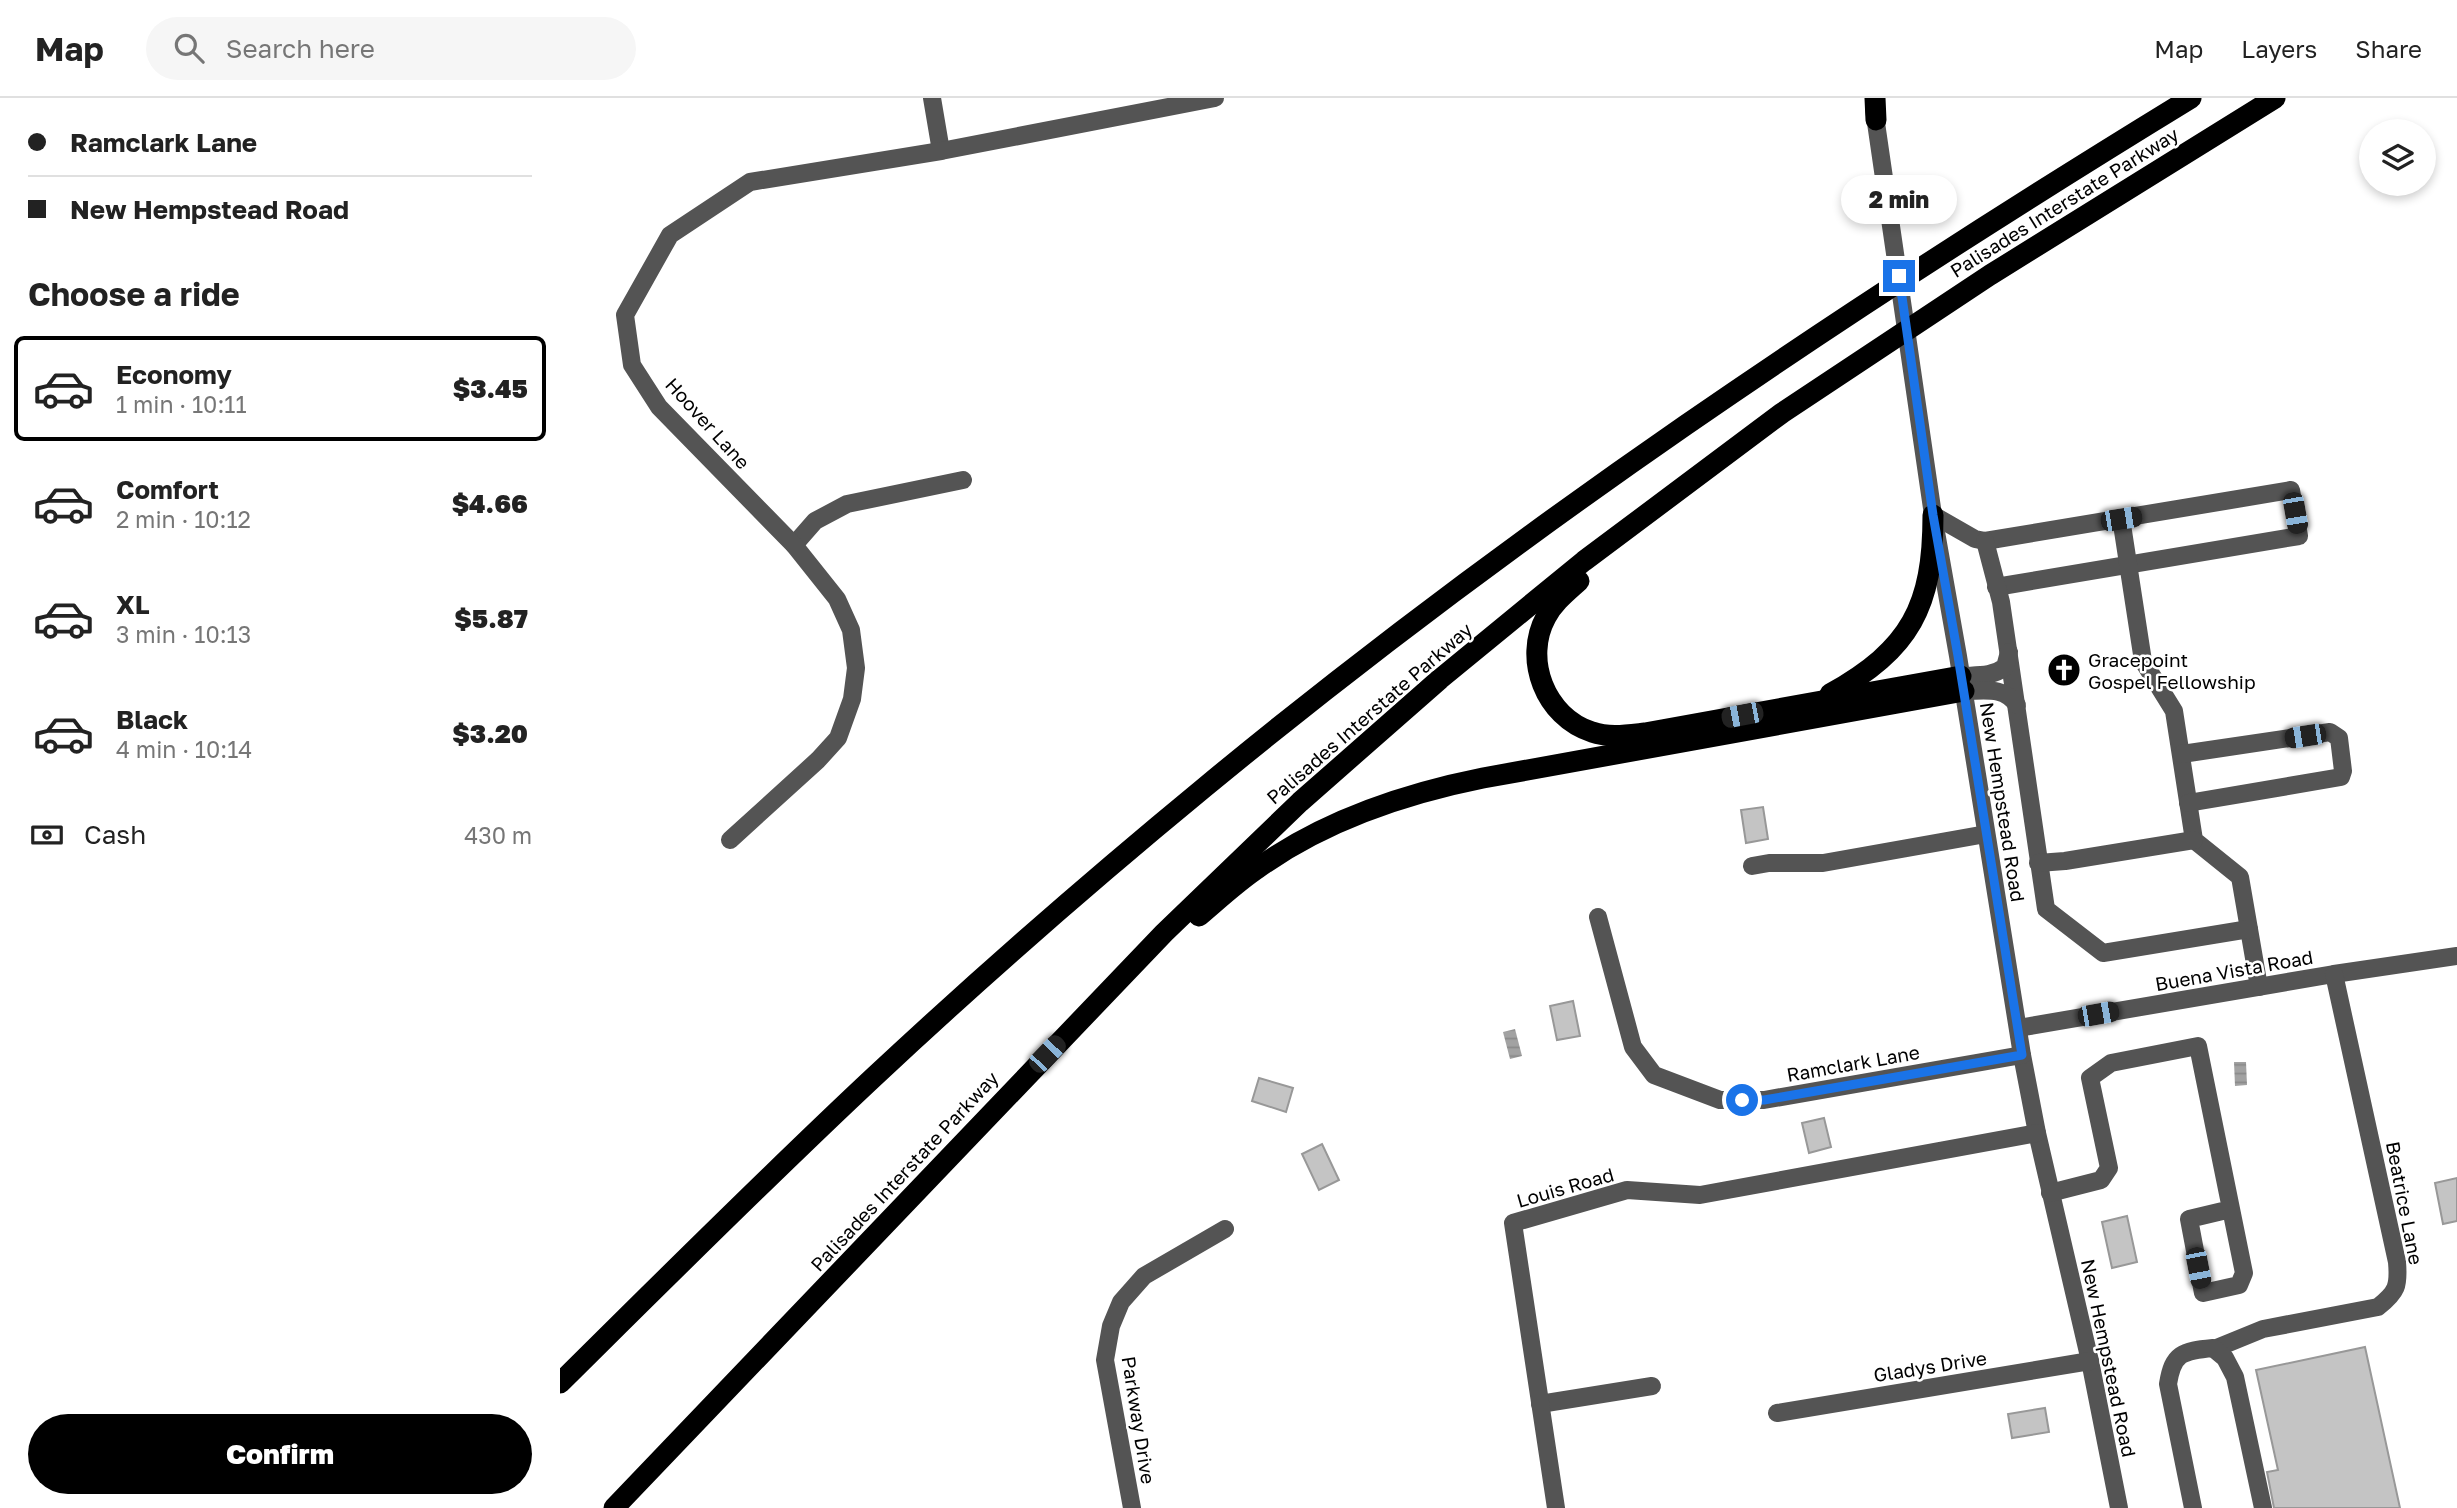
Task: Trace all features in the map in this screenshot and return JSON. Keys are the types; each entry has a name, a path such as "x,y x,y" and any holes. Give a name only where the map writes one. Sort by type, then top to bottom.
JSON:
{"highway":[{"path":"1874,98 1876,120"},
{"path":"1989,223 2170,98"},
{"name":"Palisades Interstate Parkway","path":"560,1383 779,1168 925,1030 1072,899 1207,785 1352,670 1501,557 1653,448 1849,314 1989,223 2191,98"},
{"name":"Palisades Interstate Parkway","path":"614,1508 1078,1020 1219,879 1392,720 1535,600 1732,449 1954,298 2275,98"},
{"path":"1732,449 1556,602 1545,618 1539,635 1539,674 1548,696 1570,721 1590,732 1613,736 1645,733 1816,702 1963,684"},
{"path":"1816,702 1871,668 1896,644 1912,623 1923,602 1929,577 1933,515"},
{"path":"1078,1020 1251,872 1311,835 1366,810 1462,782 1963,684"}],"street":[{"path":"932,98 942,151"},
{"name":"Hoover Lane","path":"730,839 818,761 838,738 852,699 856,668 851,630 837,599 794,545 659,407 632,365 625,315 670,235 750,182 942,151 1215,98"},
{"name":"New Hempstead Road","path":"1876,120 1933,515 1963,684 2022,1055 2036,1133 2090,1361 2119,1508"},
{"path":"794,545 816,521 848,504 963,480"},
{"path":"1933,515 1975,539 1985,541 2291,491 2299,536 1996,587"},
{"path":"2121,519 2143,661 2174,711 2194,840 2240,877 2259,987"},
{"path":"1985,541 2001,602 2046,909 2103,953 2249,929"},
{"path":"1963,684 1998,672 2008,662 2009,652"},
{"path":"1963,684 2001,691 2013,698 2017,705"},
{"path":"2182,754 2330,732 2339,738 2342,760 2343,771 2341,777 2336,779 2188,803"},
{"path":"1752,866 1769,863 1823,863 1986,834"},
{"path":"2038,863 2194,840"},
{"name":"Ramclark Lane","path":"1598,917 1633,1047 1654,1074 1720,1100 1764,1100 2022,1055"},
{"name":"Buena Vista Road","path":"2018,1028 2334,974 2457,956"},
{"name":"Beatrice Lane","path":"2193,1508 2168,1384 2172,1364 2183,1354 2197,1349 2214,1349 2263,1329 2378,1307 2393,1295 2399,1280 2334,974"},
{"path":"2050,1193 2101,1180 2109,1168 2090,1078 2111,1063 2198,1046 2244,1273 2239,1285 2203,1293 2189,1219 2231,1209"},
{"name":"Louis Road","path":"1556,1508 1513,1223 1627,1190 1700,1195 2036,1133"},
{"name":"Parkway Drive","path":"1132,1508 1105,1360 1111,1326 1121,1303 1144,1276 1225,1228"},
{"path":"2214,1349 2225,1358 2235,1377 2263,1508"},
{"name":"Gladys Drive","path":"1777,1413 2090,1361"},
{"path":"1540,1404 1652,1386"}],"shaded area":[{"path":"1515,1029 1522,1056 1510,1059 1503,1032"},
{"path":"2234,1062 2246,1062 2247,1085 2235,1086"}],"building":[{"path":"1763,807 1768,839 1746,843 1741,810"},
{"path":"1573,1001 1580,1036 1557,1040 1550,1006"},
{"path":"1259,1078 1293,1088 1286,1112 1252,1101"},
{"path":"1824,1118 1831,1147 1809,1153 1802,1123"},
{"path":"1322,1144 1339,1180 1319,1190 1302,1154"},
{"path":"2457,1178 2457,1221 2443,1224 2435,1183"},
{"path":"2127,1216 2137,1262 2112,1268 2102,1222"},
{"path":"2365,1347 2400,1508 2274,1508 2267,1472 2278,1470 2256,1370"},
{"path":"2045,1408 2049,1432 2012,1438 2008,1414"}],"place":[{"name":"Gracepoint Gospel Fellowship","path":"2064,670"}],"route":[{"path":"1742,1100 1764,1100 2022,1055 1927,478 1899,276"}]}
